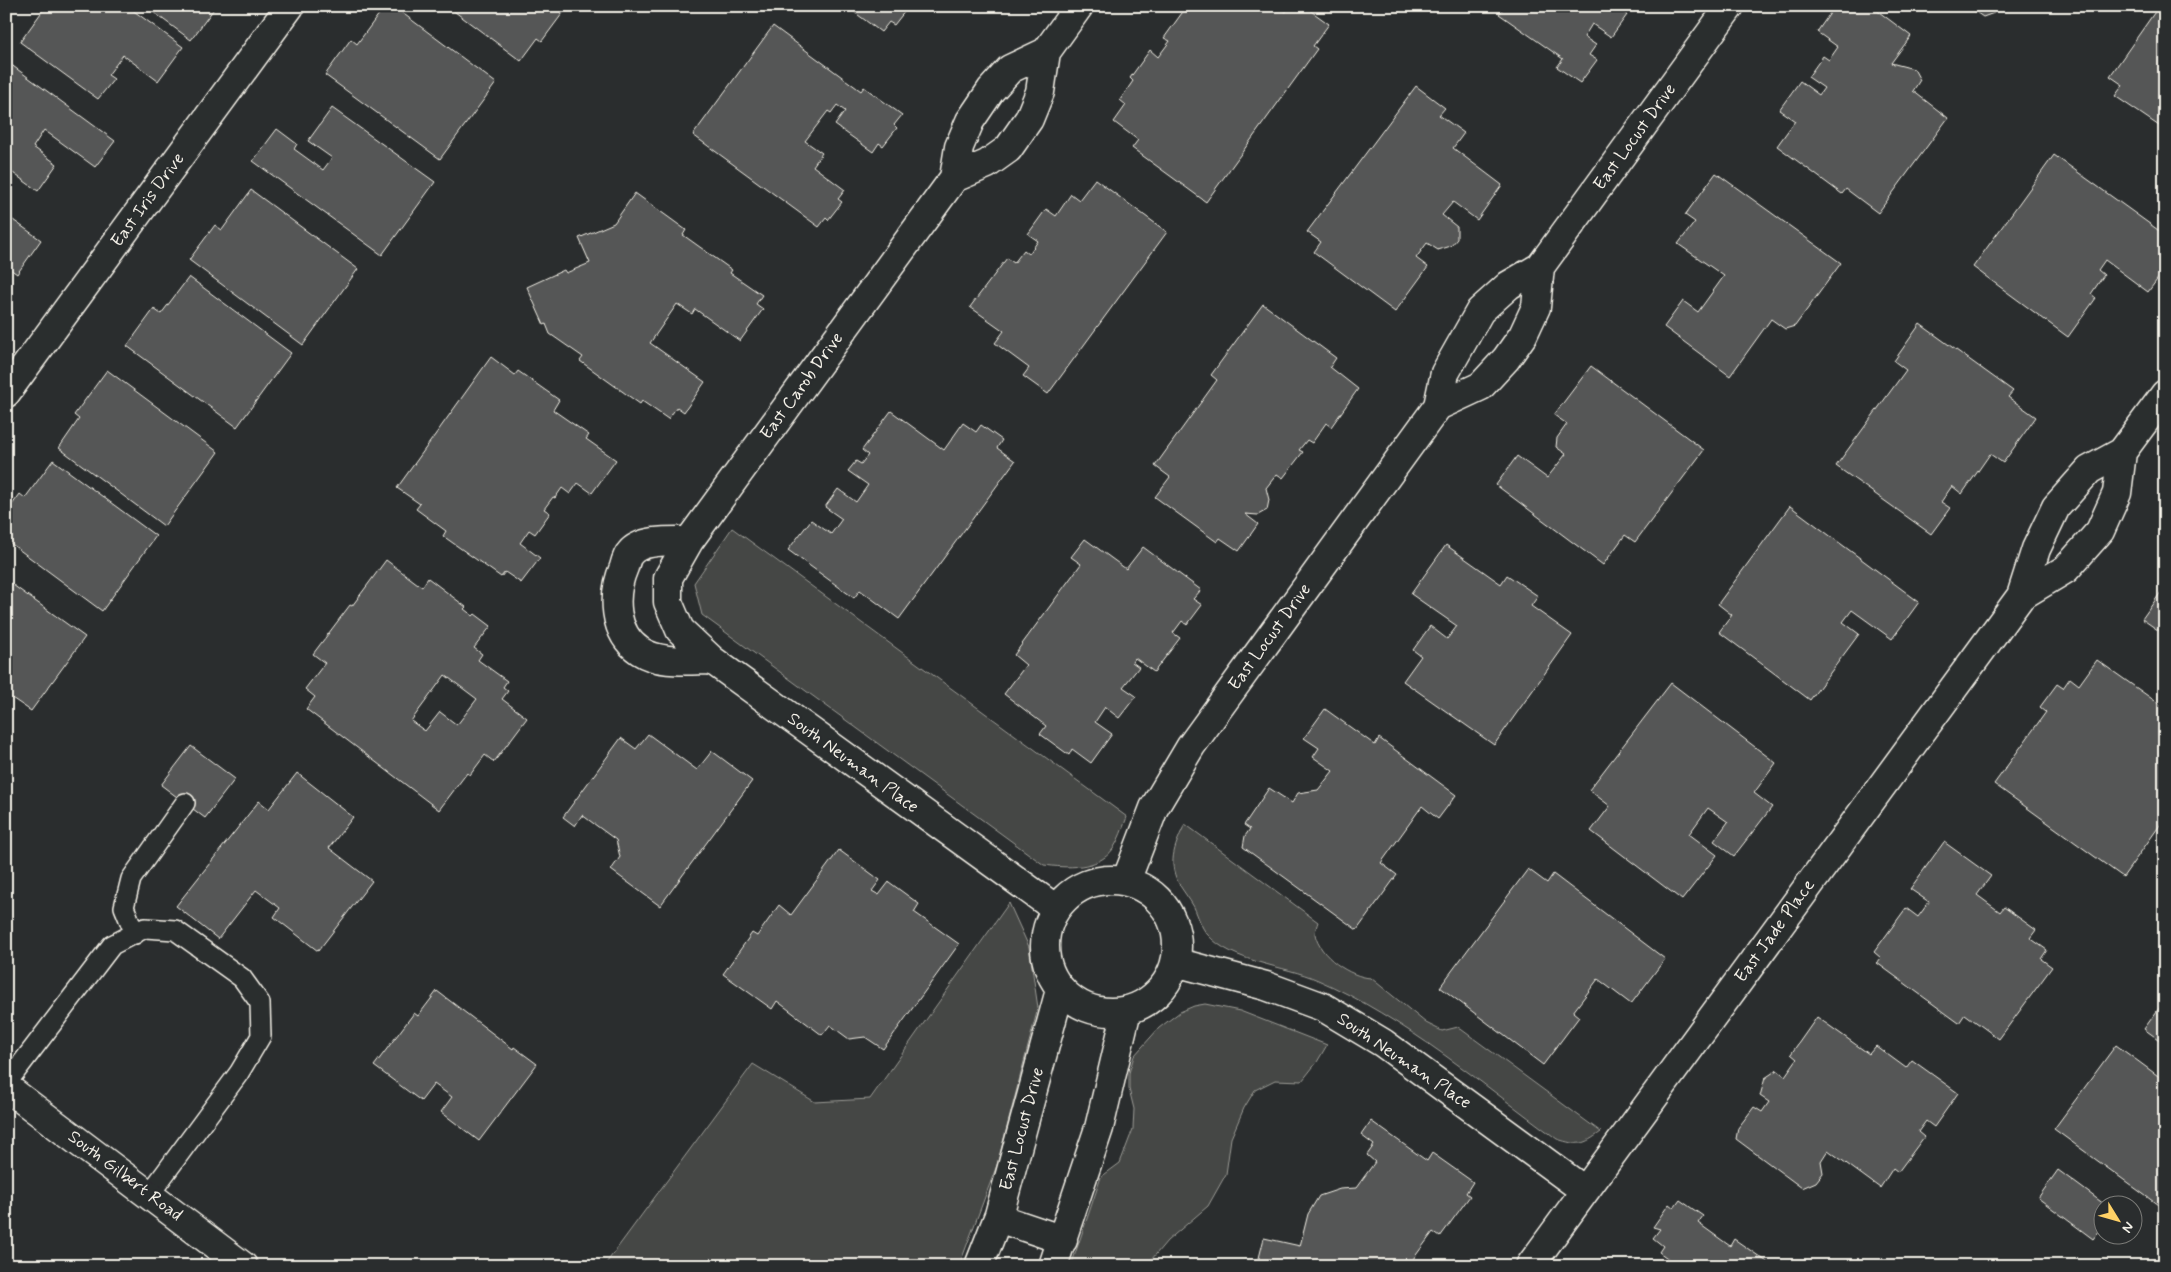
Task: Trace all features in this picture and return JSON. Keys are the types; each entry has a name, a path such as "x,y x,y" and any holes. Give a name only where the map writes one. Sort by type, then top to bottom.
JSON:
{"street":[{"name":"East Iris Drive","path":"6,393 290,6"},
{"name":"East Carob Drive","path":"954,178 987,164 1008,150 1030,119 1040,92 1046,52 1079,6"},
{"name":"East Locust Drive","path":"1126,881 1154,808 1191,746 1438,406 1445,373 1480,311 1509,285 1540,267 1730,6"},
{"name":"East Carob Drive","path":"668,602 668,578 689,541 954,178 959,147 970,121 991,90 1010,69 1046,52"},
{"name":"East Locust Drive","path":"1438,406 1482,386 1506,359 1523,335 1536,307 1540,267"},
{"name":"East Jade Place","path":"1530,1266 2021,596 2036,549 2056,507 2089,470 2122,452 2165,394"},
{"name":"East Jade Place","path":"2021,596 2066,569 2100,531 2117,493 2122,452"},
{"path":"689,541 648,542 630,552 620,576 616,612 624,635 640,651 661,659 712,660"},
{"name":"South Neuman Place","path":"668,602 680,630 712,660 1056,909"},
{"path":"1106,880 1126,881 1145,889 1156,898 1172,920 1177,941 1175,962 1168,978 1158,993 1144,1004 1127,1010 1109,1013 1090,1009 1074,1002 1060,990 1049,971 1045,950 1046,928 1056,909 1069,894 1086,884 1106,880"},
{"name":"South Neuman Place","path":"1175,962 1266,986 1323,1007 1383,1043 1584,1190"},
{"name":"East Locust Drive","path":"979,1266 998,1218 1060,990"},
{"path":"1053,1266 1099,1128 1127,1010"},
{"name":"South Gilbert Road","path":"6,1086 243,1266"},
{"path":"998,1218 1063,1240"}],"lane":[{"path":"135,934 124,907 132,879 185,803"},
{"path":"6,1086 112,945 146,928 175,930 242,978 260,1003 262,1036 149,1195"}],"shaded area":[{"path":"732,528 1127,817 1119,838 1107,856 1099,861 1081,866 1062,867 1044,865 702,615 694,583"},
{"path":"1185,824 1318,922 1315,934 1318,942 1322,950 1337,964 1354,974 1371,978 1426,1023 1442,1031 1458,1027 1601,1132 1590,1140 1580,1143 1571,1143 1557,1139 1471,1074 1411,1032 1350,995 1318,980 1244,957 1218,944 1207,934 1201,925 1194,907 1180,885 1173,867 1174,852"},
{"path":"1009,903 1029,947 1038,1008 997,1165 959,1266 604,1266 753,1064 815,1102 870,1099"},
{"path":"1205,1004 1240,1011 1327,1045 1302,1081 1275,1080 1255,1090 1244,1108 1231,1138 1226,1174 1208,1206 1167,1241 1146,1266 1071,1266 1101,1177 1120,1163 1133,1129 1134,1109 1129,1089 1129,1073 1134,1056 1159,1028 1180,1012"}],"building":[{"path":"46,6 127,6 183,47 158,81 123,55 108,75 114,79 98,99 20,42"},
{"path":"145,6 216,6 191,40"},
{"path":"385,6 393,6 496,83 440,159 325,75 351,39 357,44"},
{"path":"447,6 562,6 565,10 542,41 538,38 521,61"},
{"path":"846,6 909,6 894,25 889,22 881,32"},
{"path":"1187,6 1278,6 1286,12 1291,6 1304,6 1329,24 1313,46 1317,49 1206,202 1132,148 1138,140 1114,122 1126,105 1120,100 1133,81 1130,78 1150,50 1158,57 1170,41 1164,38"},
{"path":"1505,6 1615,6 1627,15 1611,37 1592,24 1584,37 1596,45 1589,55 1597,60 1580,83 1557,67 1563,59 1499,14"},
{"path":"1835,6 1871,6 1911,36 1891,63 1914,69 1920,80 1913,91 1948,118 1878,213 1846,189 1842,194 1777,146 1795,121 1779,110 1800,81 1819,95 1824,88 1808,77 1823,56 1829,60 1838,47 1817,32"},
{"path":"1967,6 1999,6 1994,13 1983,17"},
{"path":"2159,6 2165,6 2165,130 2115,96 2123,85 2110,76"},
{"path":"773,26 861,91 864,87 902,115 894,125 897,128 883,146 879,143 873,152 835,125 845,111 837,105 831,113 828,111 805,141 822,153 813,166 845,190 838,199 842,202 828,220 826,218 819,227 693,135"},
{"path":"6,61 115,141 95,167 44,130 33,147 57,164 38,191 6,168"},
{"path":"1416,86 1445,108 1439,115 1464,133 1453,148 1502,185 1477,220 1453,202 1442,215 1457,227 1457,239 1451,246 1438,250 1427,243 1416,258 1428,267 1395,312 1314,252 1321,242 1307,232"},
{"path":"332,108 435,182 382,255 253,161 277,129 297,144 294,149 323,170 332,158 308,141"},
{"path":"2054,155 2165,235 2165,269 2148,292 2105,260 2098,270 2104,275 2091,294 2096,298 2068,337 1973,267"},
{"path":"1716,173 1841,263 1795,326 1785,329 1771,319 1730,376 1664,327 1683,301 1698,312 1724,276 1678,244 1695,222 1685,215"},
{"path":"1095,179 1167,232 1048,394 1023,376 1029,368 995,343 1004,331 970,307 1007,258 1014,263 1024,250 1029,254 1038,241 1028,234 1046,209 1056,216 1071,194 1079,200"},
{"path":"251,190 358,269 303,345 189,260 215,225 222,230"},
{"path":"635,193 686,230 683,235 732,270 730,273 762,295 756,304 763,309 740,341 695,309 692,314 677,304 650,343 705,382 684,412 677,407 668,419 642,401 640,404 580,361 583,357 550,334 527,287 564,270 566,273 590,263 579,238 614,223"},
{"path":"6,215 41,240 17,274 6,266"},
{"path":"189,277 291,353 237,427 127,346 154,309 161,314"},
{"path":"1263,304 1336,358 1330,367 1358,389 1331,427 1326,423 1312,443 1307,440 1299,450 1303,452 1283,478 1277,474 1266,488 1269,500 1267,510 1258,515 1245,514 1258,524 1239,551 1220,538 1217,542 1155,497 1170,477 1155,466 1217,380 1211,375"},
{"path":"1920,324 2013,391 2008,397 2036,417 2003,463 1990,454 1962,494 1952,486 1941,502 1950,508 1931,534 1836,466 1906,370 1894,361"},
{"path":"491,357 515,375 518,371 559,400 553,410 589,435 586,439 616,460 592,493 578,483 570,494 562,488 555,498 553,497 544,509 550,513 535,534 529,530 520,543 540,558 521,583 505,572 501,577 443,536 446,531 416,509 420,504 397,488"},
{"path":"1591,366 1704,450 1635,542 1625,535 1603,565 1496,485 1517,456 1547,478 1566,454 1556,447 1557,438 1567,424 1554,415"},
{"path":"107,370 218,452 164,526 59,448 79,419 74,415"},
{"path":"891,411 944,450 963,423 976,432 981,425 1002,440 997,448 1015,461 899,619 860,590 854,598 788,550 811,520 831,534 842,519 825,507 838,489 856,502 868,485 848,471 856,461 861,464 868,455 862,450"},
{"path":"53,460 156,536 102,611 6,540 6,513 20,494 25,498"},
{"path":"1790,506 1919,602 1892,639 1852,610 1843,622 1859,634 1810,700 1719,632 1732,615 1718,604"},
{"path":"1085,539 1126,569 1143,547 1201,590 1193,599 1202,605 1187,625 1182,621 1173,633 1180,638 1154,672 1135,658 1132,662 1139,667 1123,687 1136,696 1119,718 1105,707 1095,722 1112,734 1091,763 1072,749 1069,755 1040,734 1046,726 1004,694 1026,665 1014,655 1081,564 1071,557"},
{"path":"1446,545 1501,584 1507,575 1538,596 1531,606 1572,635 1494,745 1403,681 1421,656 1413,650 1430,626 1447,639 1457,626 1411,594"},
{"path":"386,560 422,587 428,578 466,607 464,609 473,616 475,614 491,626 474,648 482,654 478,660 507,681 503,687 508,691 502,699 527,718 494,762 485,755 470,775 467,773 439,810 306,709 315,697 305,689 325,663 313,654 350,605 352,606","holes":["445,675 477,699 457,725 440,712 425,731 411,721"]},
{"path":"6,580 85,637 31,711 6,694"},
{"path":"2161,592 2165,595 2165,635 2142,619"},
{"path":"2097,660 2165,708 2165,818 2123,877 1994,784 2046,712 2040,707 2057,684 2063,688 2070,678 2079,685"},
{"path":"1671,683 1776,763 1754,793 1772,807 1734,856 1714,841 1728,822 1708,808 1689,834 1717,855 1682,900 1591,831 1610,806 1589,790"},
{"path":"1325,709 1375,745 1379,738 1456,795 1438,819 1422,806 1381,863 1397,875 1357,930 1243,847 1245,836 1250,829 1244,825 1269,788 1292,803 1298,793 1318,790 1333,771 1313,757 1319,748 1304,738"},
{"path":"648,734 697,770 712,751 752,781 660,906 611,870 620,857 616,840 582,815 575,826 563,817 621,738 636,749"},
{"path":"191,746 235,779 205,818 161,785"},
{"path":"297,773 353,817 329,848 372,881 318,951 274,917 280,908 256,890 218,939 176,906 259,801 269,809"},
{"path":"1944,842 1991,876 1977,895 2000,912 2004,907 2036,930 2030,938 2047,950 2041,959 2052,967 1999,1039 1965,1014 1959,1023 1877,963 1881,958 1874,952 1906,908 1918,917 1929,902 1910,889"},
{"path":"839,850 880,880 872,891 879,895 889,882 919,904 914,912 959,944 883,1049 865,1037 849,1039 830,1025 822,1035 777,1001 772,1009 723,974 752,933 757,936 779,905 791,915"},
{"path":"1528,869 1547,883 1553,874 1665,959 1631,1004 1598,979 1573,1012 1579,1017 1543,1065 1440,987"},
{"path":"437,991 513,1049 514,1047 537,1064 479,1141 441,1112 452,1097 434,1084 421,1101 374,1066 414,1013 418,1016"},
{"path":"2165,1000 2165,1044 2144,1029"},
{"path":"1817,1017 1869,1054 1876,1046 1906,1068 1912,1060 1958,1093 1934,1127 1926,1121 1918,1132 1924,1137 1898,1172 1893,1168 1880,1188 1828,1150 1821,1161 1823,1173 1816,1182 1802,1188 1736,1139 1738,1128 1754,1107 1762,1112 1769,1102 1760,1096 1765,1078 1777,1070 1785,1076 1797,1059 1791,1054"},
{"path":"2116,1045 2165,1081 2165,1210 2144,1194 2054,1129"},
{"path":"1371,1121 1427,1161 1432,1153 1473,1182 1466,1193 1470,1196 1440,1237 1433,1232 1408,1266 1257,1266 1264,1238 1300,1246 1308,1214 1319,1196 1340,1189 1356,1188 1375,1162 1367,1155 1374,1145 1361,1135"},
{"path":"2058,1170 2094,1197 2094,1238 2093,1239 2038,1198"},
{"path":"1680,1200 1703,1216 1698,1223 1730,1246 1734,1239 1773,1266 1678,1266 1659,1252 1663,1246 1653,1238 1660,1229 1653,1227 1669,1204 1674,1208"}]}
